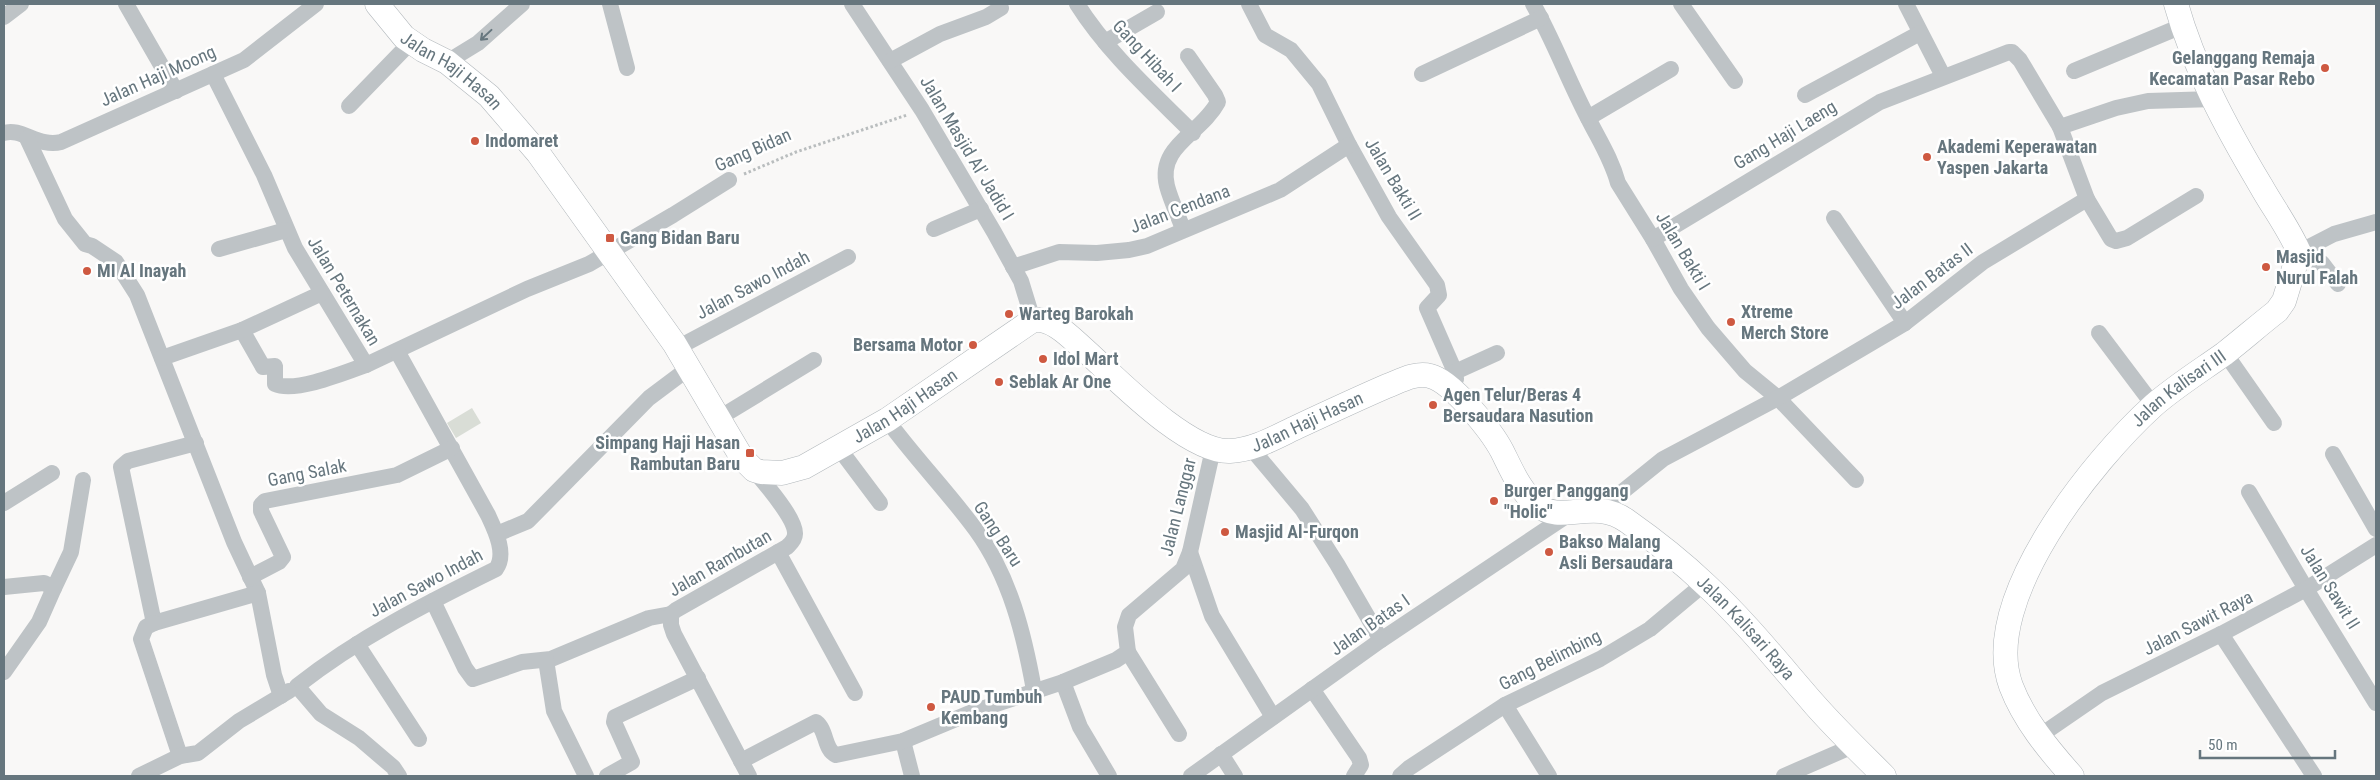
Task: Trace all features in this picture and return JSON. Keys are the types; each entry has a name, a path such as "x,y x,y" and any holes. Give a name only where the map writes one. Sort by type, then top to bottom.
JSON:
{"street":[{"path":"4,17 21,4"},
{"path":"126,4 176,91"},
{"name":"Jalan Haji Moong","path":"4,133 15,132 27,138 46,143 61,142 244,60 316,4"},
{"name":"Jalan Haji Hasan","path":"377,4 404,37 447,62 490,96 538,153 677,348 742,458 754,470 771,473 792,472 804,467 887,420 1033,320 1043,319 1060,329 1167,422 1213,449 1229,451 1251,448 1408,377 1431,376 1454,380 1501,449 1514,477 1532,500 1551,512 1588,510"},
{"path":"447,62 478,42 522,4"},
{"path":"610,4 627,68"},
{"name":"Jalan Masjid Al' Jadid I","path":"852,4 922,110 981,209 1021,281 1033,320"},
{"path":"890,61 958,26 986,17 1000,8 999,4"},
{"name":"Gang Hibah I","path":"1077,4 1105,42 1127,67 1193,132"},
{"name":"Jalan Bakti II","path":"1249,4 1264,35 1291,50 1313,76 1330,103 1349,145 1389,217 1437,285 1439,295 1429,304 1428,313 1450,357 1454,380"},
{"name":"Jalan Bakti I","path":"1533,4 1588,118 1612,162 1618,183 1681,289 1708,328 1745,371 1778,398 1856,480"},
{"path":"1680,4 1735,81"},
{"path":"1906,4 1943,76"},
{"path":"1105,42 1157,12"},
{"path":"2074,71 2179,15 2214,99 2261,186 2290,231 2298,255"},
{"path":"1422,74 1541,18"},
{"path":"1805,95 1920,33"},
{"path":"349,106 411,42"},
{"name":"Gang Haji Laeng","path":"1653,239 1880,102 1943,76 2012,52 2020,60 2060,127"},
{"name":"Gang Hibah I","path":"1183,229 1167,186 1166,163 1172,152 1214,110 1218,102 1188,56"},
{"path":"1588,118 1671,69"},
{"name":"Jalan Peternakan","path":"213,74 264,175 286,230 366,365 526,289 589,264 611,253"},
{"path":"2196,196 2127,238 2116,241 2111,239 2087,199 2060,127 2148,101 2214,99"},
{"path":"27,138 65,219 85,244 92,246 116,262 137,295 234,542 258,593 274,675 281,696"},
{"name":"Jalan Cendana","path":"1013,267 1059,252 1097,253 1129,250 1161,240 1183,229 1280,190 1349,145"},
{"name":"Gang Bidan","path":"611,253 729,180"},
{"name":"Jalan Batas II","path":"1588,510 1663,458 1778,398 1905,323 1983,262 2087,199"},
{"path":"934,229 981,209"},
{"path":"1834,218 1905,323"},
{"path":"2298,255 2334,234 2376,222"},
{"path":"219,249 286,230"},
{"path":"2298,255 2322,263 2338,284"},
{"name":"Jalan Kalisari III","path":"2072,776 2038,737 2011,685 2006,648 2010,614 2040,548 2052,527 2103,459 2154,406 2277,311 2284,301 2298,255"},
{"name":"Jalan Sawo Indah","path":"677,348 848,257"},
{"path":"162,358 242,330 322,293"},
{"path":"242,330 263,367 275,366 274,382 284,388 366,365"},
{"path":"2099,333 2154,406"},
{"path":"397,351 452,448 497,534"},
{"path":"1454,380 1497,353"},
{"path":"2225,353 2274,423"},
{"path":"719,418 814,360"},
{"name":"Jalan Sawo Indah","path":"139,776 180,756 198,754 239,721 297,686 322,666 357,644 433,601 496,569 500,560 497,534 528,520 649,398 689,368"},
{"name":"Gang Baru","path":"887,420 976,530 995,561 1017,613 1026,646 1034,690"},
{"path":"154,622 121,466 128,460 196,443"},
{"path":"838,447 880,503"},
{"name":"Gang Salak","path":"250,577 279,562 283,557 261,511 261,505 265,501 397,475 452,448"},
{"path":"1251,448 1302,509 1382,640"},
{"name":"Jalan Langgar","path":"1128,652 1125,627 1129,615 1183,569 1190,552 1213,449"},
{"path":"2333,454 2376,529"},
{"name":"Jalan Rambutan","path":"749,776 674,634 671,625 671,614 792,542 794,529 785,512 754,470"},
{"path":"4,503 52,473"},
{"path":"4,672 40,622 71,552 83,480"},
{"name":"Jalan Sawit II","path":"2249,492 2376,703"},
{"name":"Jalan Kalisari Raya","path":"1588,510 1624,519 1705,583 1853,746 1884,776"},
{"name":"Jalan Batas I","path":"1191,776 1382,640 1588,510"},
{"name":"Jalan Sawit Raya","path":"2038,737 2102,693 2222,634 2306,589 2376,545"},
{"path":"778,552 854,693"},
{"path":"1190,552 1212,616 1273,717"},
{"path":"4,586 44,583 54,588"},
{"name":"Gang Belimbing","path":"1405,772 1505,705 1600,659 1650,629 1705,583"},
{"path":"180,756 141,639 146,627 154,622 258,593"},
{"path":"433,601 471,678 522,662 546,660 564,655 649,618 671,614"},
{"path":"2222,634 2314,776"},
{"path":"357,644 419,739"},
{"path":"741,761 816,722 822,728 830,751 836,756 904,741 975,711 1063,682 1116,660 1128,652 1179,734"},
{"path":"546,660 554,711 586,776"},
{"path":"607,776 632,762 614,722 615,718 698,678"},
{"path":"1063,682 1080,727 1109,776"},
{"path":"297,686 321,714 359,738 393,767 399,776"},
{"path":"1312,689 1360,758 1361,764 1354,776"},
{"path":"1505,705 1549,776"},
{"path":"904,741 912,776"},
{"path":"1784,776 1853,746"},
{"path":"1221,754 1235,776"}],"path":[{"name":"Gang Bidan","path":"729,180 796,152 922,110"}],"shaded area":[{"path":"472,408 481,423 456,438 447,423"}],"place":[{"name":"Gelanggang Remaja Kecamatan Pasar Rebo","path":"2325,68"},
{"name":"Indomaret","path":"475,141"},
{"name":"Akademi Keperawatan Yaspen Jakarta","path":"1927,157"},
{"name":"Gang Bidan Baru","path":"610,238"},
{"name":"Masjid Nurul Falah","path":"2266,267"},
{"name":"MI Al Inayah","path":"87,271"},
{"name":"Warteg Barokah","path":"1009,314"},
{"name":"Xtreme Merch Store","path":"1731,322"},
{"name":"Bersama Motor","path":"973,345"},
{"name":"Idol Mart","path":"1043,359"},
{"name":"Seblak Ar One","path":"999,382"},
{"name":"Agen Telur/Beras 4 Bersaudara Nasution","path":"1433,405"},
{"name":"Simpang Haji Hasan Rambutan Baru","path":"750,453"},
{"name":"Burger Panggang \"Holic\"","path":"1494,501"},
{"name":"Masjid Al-Furqon","path":"1225,532"},
{"name":"Bakso Malang Asli Bersaudara","path":"1549,552"},
{"name":"PAUD Tumbuh Kembang","path":"931,707"}]}
